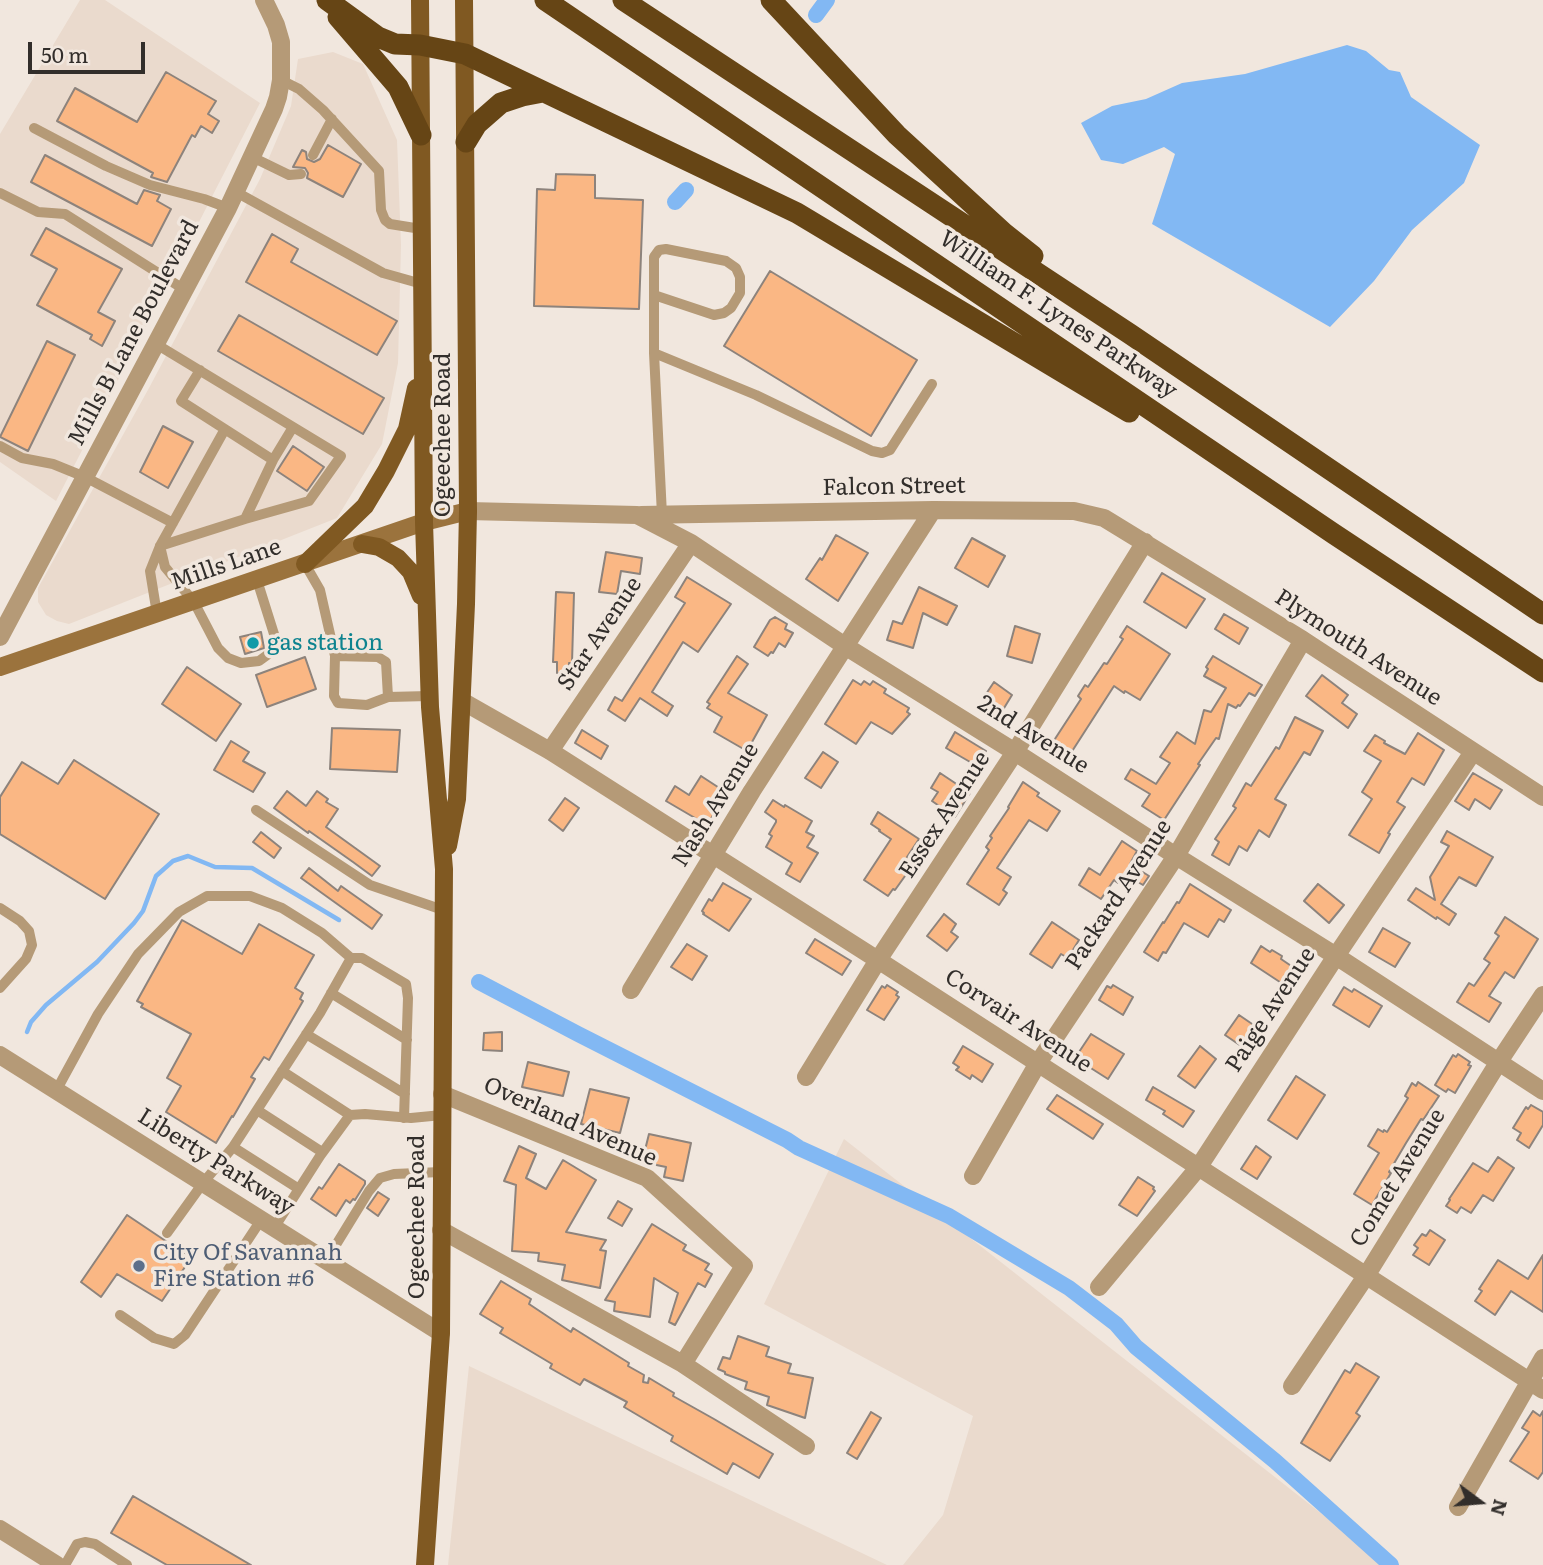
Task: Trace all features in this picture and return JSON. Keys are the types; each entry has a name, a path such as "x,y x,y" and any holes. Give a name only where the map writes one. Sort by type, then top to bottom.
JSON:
{"highway":[{"path":"324,0 379,37 395,44 421,45 465,54 797,213 1334,534"},
{"path":"324,0 398,87 421,135"},
{"name":"William F. Lynes Parkway","path":"545,0 1334,534 1543,672"},
{"name":"William F. Lynes Parkway","path":"622,0 1130,334 1543,614"},
{"path":"771,0 897,135 1004,233 1130,334"},
{"path":"466,142 477,124 501,103 543,92"}],"main road":[{"name":"Ogeechee Road","path":"420,0 426,610 429,696 444,869 441,1333 425,1565"},
{"name":"Ogeechee Road","path":"444,869 457,799 468,511 464,0"},
{"path":"304,564 365,506 386,471 407,429 424,357"},
{"name":"Mills Lane","path":"0,667 424,522 468,511"},
{"path":"362,544 379,547 398,558 411,572 426,610"}],"street":[{"name":"Mills B Lane Boulevard","path":"0,637 232,200 274,109 281,80 281,42 264,0"},
{"name":"Falcon Street","path":"637,515 933,510 1074,511 1104,518 1145,542"},
{"name":"Nash Avenue","path":"631,990 752,791 933,510"},
{"name":"2nd Avenue","path":"468,511 637,515 691,543 845,646 1336,956 1543,1091"},
{"name":"Plymouth Avenue","path":"1145,542 1303,640 1543,797"},
{"name":"Essex Avenue","path":"806,1077 878,960 1015,752 1145,542"},
{"name":"Star Avenue","path":"550,751 691,543"},
{"name":"Packard Avenue","path":"974,1176 1038,1063 1176,856 1303,640"},
{"name":"Corvair Avenue","path":"462,701 550,751 878,960 1536,1386"},
{"name":"Paige Avenue","path":"1099,1287 1198,1168 1473,752"},
{"name":"Comet Avenue","path":"1292,1386 1366,1276 1543,995"},
{"name":"Liberty Parkway","path":"0,1055 441,1333"},
{"name":"Overland Avenue","path":"442,1094 647,1178 744,1266 683,1364"},
{"path":"441,1230 683,1364 806,1446"},
{"path":"1458,1507 1536,1386 1543,1358"},
{"path":"0,1529 57,1565"}],"lane":[{"path":"281,80 299,89 332,119 379,171 381,211 385,220 390,224 421,229"},
{"path":"313,155 332,119"},
{"path":"34,128 106,166 150,184 204,199 232,200 383,272 422,284"},
{"path":"252,157 289,175 301,174"},
{"path":"0,193 38,212 65,214 185,289"},
{"path":"654,295 714,315 724,313 731,308 740,293 740,277 736,268 726,261 666,249 659,250 654,257 654,295 654,353 662,515"},
{"path":"156,344 341,456 309,501 160,546"},
{"path":"654,353 756,395 872,451 882,453 890,450 932,384"},
{"path":"200,370 181,401 273,460"},
{"path":"245,519 273,460 293,427"},
{"path":"157,614 150,571 160,546 225,429"},
{"path":"0,446 22,458 53,464 85,477 173,523"},
{"path":"160,546 165,568 194,602 218,648 228,658 240,663 259,661 270,653 274,645 274,634 257,580"},
{"path":"304,564 320,590 335,656 334,696 338,703 368,705 388,697 429,696"},
{"path":"335,656 379,657 386,662 388,697"},
{"path":"256,810 370,885 443,910"},
{"path":"56,1091 98,1014 138,954 179,912 207,897 250,896 282,908 322,933 351,958 362,958 406,984 408,998 404,1118"},
{"path":"0,908 20,921 29,931 32,945 26,959 0,988"},
{"path":"167,1233 233,1147 351,958"},
{"path":"331,993 407,1040"},
{"path":"306,1034 405,1094"},
{"path":"282,1071 350,1115 404,1118 442,1115"},
{"path":"257,1110 323,1152"},
{"path":"120,1315 154,1338 174,1344 185,1335 268,1224 299,1189 350,1115"},
{"path":"233,1147 299,1189"},
{"path":"321,1258 334,1248 380,1178 394,1174 441,1172"},
{"path":"65,1565 77,1544 85,1542 95,1544 127,1565"}],"shaded area":[{"path":"80,0 105,0 260,103 56,501 0,462 0,134"},
{"path":"333,52 363,64 397,140 401,245 398,363 382,444 337,518 69,624 57,621 46,615 38,602 38,588 149,388 260,179 291,106 298,59"},
{"path":"844,1139 1387,1565 903,1565 943,1515 973,1416 764,1304"},
{"path":"469,1366 887,1565 448,1565"}],"water":[{"path":"1347,45 1366,51 1389,70 1400,72 1411,97 1480,145 1464,183 1412,230 1374,281 1330,327 1152,224 1175,154 1164,147 1123,164 1101,160 1081,123 1112,106 1146,99 1182,83 1245,74"}],"building":[{"path":"166,72 216,101 208,114 219,121 212,133 201,126 195,137 192,135 167,182 151,177 153,173 57,121 75,88 137,122"},
{"path":"328,145 361,164 343,197 307,178 305,168 293,167 302,150 306,152 307,159 314,162 320,159"},
{"path":"45,155 137,204 144,190 160,195 157,201 171,209 152,246 31,182"},
{"path":"556,174 595,175 595,198 643,200 639,309 534,306 537,189 555,190"},
{"path":"46,228 122,269 98,312 115,321 102,346 90,339 92,335 37,305 57,269 31,255"},
{"path":"272,234 298,249 291,262 397,321 377,355 246,282"},
{"path":"770,271 917,360 871,436 724,346"},
{"path":"239,315 384,398 363,434 218,351"},
{"path":"47,341 75,355 28,451 0,437"},
{"path":"163,426 193,442 168,488 140,472"},
{"path":"293,446 324,467 307,491 277,471"},
{"path":"836,535 868,553 838,601 806,579 820,558 822,560"},
{"path":"972,538 1005,556 988,587 955,568"},
{"path":"606,552 642,558 640,574 621,571 617,594 599,592"},
{"path":"1162,573 1205,599 1186,628 1144,602"},
{"path":"687,577 731,604 698,652 683,642 652,692 673,706 667,716 640,698 625,721 608,710 615,697 622,701 685,603 675,597"},
{"path":"919,587 957,606 947,625 923,613 913,648 887,640 893,621 902,624"},
{"path":"556,592 574,593 572,663 569,663 569,673 557,673 557,662 553,662"},
{"path":"1224,614 1248,628 1239,644 1215,629"},
{"path":"775,617 787,624 785,629 793,633 785,647 779,643 768,656 754,647 770,620"},
{"path":"1015,626 1040,634 1032,663 1007,656"},
{"path":"1127,626 1170,654 1140,700 1114,686 1069,756 1051,745 1081,699 1078,696 1085,685 1088,687 1104,663 1107,664 1123,639 1120,637"},
{"name":"gas station","path":"261,632 264,648 245,654 240,637"},
{"path":"737,656 748,664 728,693 767,715 747,751 714,732 722,717 707,708 710,704 707,702"},
{"path":"1213,656 1262,685 1255,696 1249,693 1240,706 1236,708 1228,704 1219,739 1216,738 1198,764 1200,765 1164,820 1142,806 1150,794 1125,779 1131,769 1156,784 1170,763 1160,757 1177,732 1195,744 1204,710 1211,712 1226,688 1204,676"},
{"path":"305,657 316,689 267,707 256,675"},
{"path":"187,667 241,704 216,741 162,704"},
{"path":"1322,675 1348,695 1342,703 1357,714 1348,728 1306,696"},
{"path":"853,680 861,685 864,681 870,685 873,681 886,689 884,693 909,708 907,712 910,714 892,734 871,722 856,744 825,724"},
{"path":"994,682 1012,695 1001,713 982,700"},
{"path":"1295,717 1323,731 1310,755 1304,752 1275,799 1286,805 1269,837 1259,830 1247,851 1239,846 1229,865 1212,855 1219,842 1215,839 1236,808 1233,806 1246,783 1251,786 1276,747 1279,749"},
{"path":"332,728 400,730 397,772 330,769"},
{"path":"582,730 608,746 601,759 575,743"},
{"path":"955,732 986,751 977,766 946,748"},
{"path":"1418,733 1444,750 1424,785 1412,778 1397,802 1405,807 1379,853 1349,835 1372,799 1362,792 1381,761 1364,751 1375,735 1405,754"},
{"path":"231,741 249,752 243,761 265,773 253,792 214,770"},
{"path":"823,752 838,762 821,788 805,778"},
{"path":"74,760 159,814 105,899 0,834 0,797 22,762 58,784"},
{"path":"940,773 970,793 955,817 932,801 938,792 931,788"},
{"path":"1473,773 1502,790 1490,809 1475,799 1469,810 1455,801"},
{"path":"701,776 727,793 707,825 666,801 675,786 689,795"},
{"path":"1023,782 1039,793 1037,796 1060,811 1047,831 1029,820 997,868 1011,877 1003,890 1007,893 999,905 967,884 989,850 986,847 992,838 990,836"},
{"path":"287,791 306,806 317,791 328,799 326,802 338,809 326,827 380,866 372,876 274,808"},
{"path":"565,798 579,808 563,831 549,820"},
{"path":"773,800 812,821 806,832 814,836 807,847 818,853 800,882 786,874 792,863 766,847 776,822 765,812"},
{"path":"878,812 919,839 907,857 915,862 888,896 864,880 891,839 871,824"},
{"path":"1447,831 1493,857 1476,886 1459,877 1441,904 1456,914 1449,925 1408,900 1416,888 1435,900 1430,877 1449,846 1441,842"},
{"path":"261,832 281,848 274,858 253,842"},
{"path":"1122,841 1137,851 1130,864 1149,876 1143,885 1124,874 1118,883 1114,880 1101,899 1079,885 1089,868 1100,875"},
{"path":"309,868 338,891 341,886 382,915 372,929 301,878"},
{"path":"723,883 751,899 729,931 702,911"},
{"path":"1190,884 1231,910 1224,922 1219,919 1208,937 1184,923 1158,961 1144,952"},
{"path":"1318,884 1344,905 1329,923 1304,901"},
{"path":"944,914 956,924 951,932 958,937 947,951 927,936"},
{"path":"1505,917 1538,939 1514,978 1505,972 1489,996 1501,1003 1489,1022 1457,1002 1469,983 1474,986 1490,963 1484,959 1499,936 1495,933"},
{"path":"182,920 242,954 259,924 314,955 295,988 303,993 300,999 303,1001 269,1060 264,1057 251,1077 255,1079 216,1143 166,1112 181,1086 167,1078 191,1034 141,1007 143,1004 137,1001"},
{"path":"1052,922 1079,940 1068,958 1061,954 1052,968 1030,954"},
{"path":"1383,928 1410,943 1395,967 1369,952"},
{"path":"815,939 851,961 842,975 806,953"},
{"path":"687,944 707,956 692,980 671,967"},
{"path":"1261,946 1282,956 1281,959 1303,974 1292,990 1251,963"},
{"path":"887,985 898,992 896,995 899,997 884,1020 867,1010 882,986 885,988"},
{"path":"1113,985 1133,997 1123,1015 1099,1000 1107,986 1111,988"},
{"path":"1344,987 1352,992 1354,989 1382,1006 1369,1027 1333,1005"},
{"path":"1239,1015 1258,1028 1244,1048 1225,1035"},
{"path":"502,1032 502,1051 483,1050 484,1033"},
{"path":"1091,1034 1124,1054 1108,1079 1075,1058"},
{"path":"963,1046 993,1064 982,1082 972,1075 970,1079 956,1070 959,1067 953,1063"},
{"path":"1200,1046 1216,1059 1195,1088 1178,1076"},
{"path":"1458,1054 1470,1062 1468,1065 1471,1066 1455,1093 1448,1089 1446,1092 1435,1085 1453,1055 1456,1057"},
{"path":"528,1062 569,1072 563,1096 522,1087"},
{"path":"1296,1076 1325,1095 1297,1139 1268,1120"},
{"path":"1418,1082 1439,1096 1406,1143 1372,1205 1354,1194 1379,1153 1368,1146 1378,1129 1387,1132 1408,1098 1405,1096 1412,1083 1416,1086"},
{"path":"1153,1087 1194,1111 1183,1127 1163,1114 1165,1111 1146,1100"},
{"path":"590,1089 629,1098 620,1133 581,1124"},
{"path":"1057,1095 1103,1124 1093,1139 1047,1109"},
{"path":"1531,1105 1543,1112 1543,1125 1529,1148 1517,1140 1521,1133 1513,1128 1526,1107 1528,1109"},
{"path":"649,1134 691,1143 683,1181 664,1177 666,1167 642,1162"},
{"path":"519,1146 536,1154 526,1178 546,1189 563,1160 596,1180 566,1232 606,1240 600,1250 606,1251 600,1288 562,1280 565,1265 538,1261 539,1253 512,1251 516,1185 504,1181"},
{"path":"1256,1146 1271,1157 1257,1179 1241,1169"},
{"path":"1498,1157 1514,1168 1493,1201 1483,1195 1471,1213 1461,1207 1457,1213 1446,1206 1473,1163 1488,1172"},
{"path":"339,1164 365,1181 365,1184 355,1200 350,1203 346,1200 336,1216 311,1199 319,1187 322,1189"},
{"path":"1138,1177 1154,1187 1155,1191 1137,1216 1119,1205"},
{"path":"378,1192 389,1199 378,1216 367,1208"},
{"path":"618,1201 632,1209 622,1226 608,1218"},
{"name":"City Of Savannah Fire Station #6","path":"127,1215 191,1258 162,1301 117,1274 101,1297 81,1282"},
{"path":"652,1224 686,1245 683,1250 709,1264 705,1270 712,1274 705,1287 698,1283 675,1325 669,1322 678,1293 654,1278 650,1317 614,1311 615,1302 605,1300"},
{"path":"1430,1230 1445,1240 1429,1265 1413,1255 1418,1248 1414,1245 1422,1234 1426,1236"},
{"path":"1543,1255 1543,1312 1511,1291 1495,1315 1475,1301 1482,1291 1479,1289 1498,1260 1528,1279"},
{"path":"501,1281 531,1299 529,1304 571,1332 573,1328 629,1363 628,1366 644,1375 643,1382 648,1383 649,1378 674,1393 673,1396 773,1454 759,1478 733,1463 727,1474 671,1441 673,1436 624,1407 627,1402 584,1379 580,1385 550,1368 552,1364 500,1333 503,1328 480,1314"},
{"path":"738,1336 769,1347 766,1356 791,1364 788,1373 813,1378 805,1418 767,1405 769,1397 745,1389 747,1382 718,1369 723,1357 730,1359"},
{"path":"1356,1363 1379,1377 1356,1413 1360,1416 1330,1461 1301,1443 1345,1370 1350,1373"},
{"path":"1533,1411 1540,1416 1543,1411 1543,1472 1538,1479 1510,1461 1529,1432 1522,1428"},
{"path":"871,1412 881,1418 857,1459 847,1453"},
{"path":"133,1496 251,1565 167,1565 111,1533"}],"waterway":[{"path":"816,15 827,0"},
{"path":"675,202 686,190"},
{"path":"27,1032 31,1022 46,1005 97,962 134,923 143,911 156,876 173,861 188,856 215,867 252,868 339,920"},
{"path":"479,982 799,1148 949,1216 1069,1288 1116,1324 1136,1347 1275,1461 1391,1565"}],"place":[{"name":"gas station","path":"253,643"},
{"name":"City Of Savannah Fire Station #6","path":"139,1266"}]}
